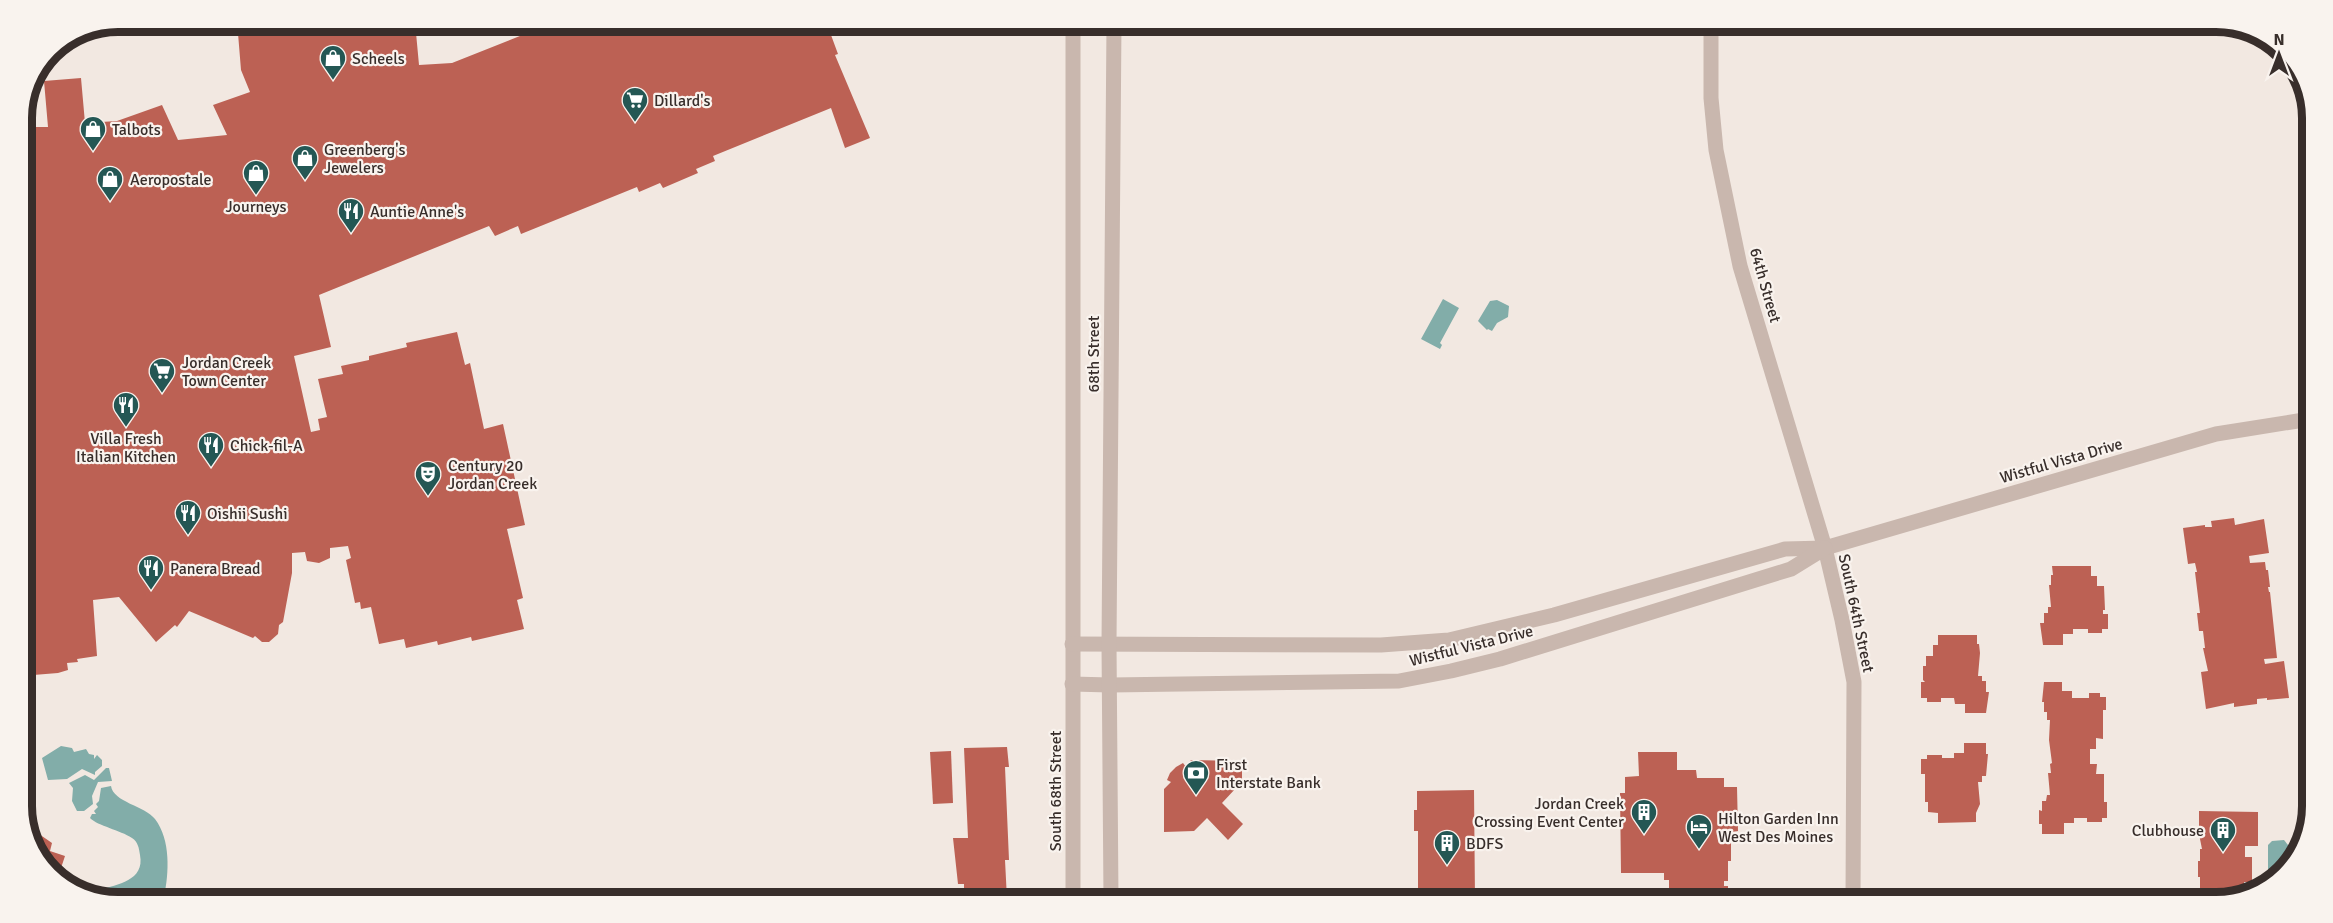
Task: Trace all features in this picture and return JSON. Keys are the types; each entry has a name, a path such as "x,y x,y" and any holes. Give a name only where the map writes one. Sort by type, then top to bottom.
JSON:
{"street":[{"name":"68th Street","path":"1072,684 1073,32"},
{"name":"68th Street","path":"1110,685 1114,32"},
{"name":"64th Street","path":"1711,32 1711,98 1716,150 1740,266 1825,548"},
{"name":"Wistful Vista Drive","path":"1072,644 1381,645 1449,640 1554,615 1785,549 1825,548 2216,434 2301,420"},
{"name":"Wistful Vista Drive","path":"1072,684 1399,681 1500,659 1791,569 1825,548"},
{"name":"South 64th Street","path":"1825,548 1854,682 1853,892"},
{"name":"South 68th Street","path":"1072,684 1073,892"},
{"path":"1110,685 1111,892"}],"water":[{"path":"1443,299 1459,308 1440,343 1442,345 1440,349 1421,339"},
{"path":"1497,300 1509,306 1508,317 1497,323 1492,331 1487,330 1478,321 1490,301"},
{"path":"61,746 72,748 74,752 86,749 89,754 94,755 94,759 97,755 102,760 102,766 95,772 95,775 82,769 67,779 48,780 42,758"},
{"path":"106,768 109,768 112,781 98,782 92,796 93,804 84,811 77,811 72,801 73,788 69,783 85,775 94,780"},
{"path":"111,786 117,796 150,815 160,827 167,857 165,892 101,890 128,880 138,871 140,864 139,848 134,840 90,818 92,814 96,814 94,811 98,807 96,804 99,801 101,788"},
{"path":"2284,840 2288,845 2288,852 2268,874 2268,845 2272,841"}],"building":[{"path":"238,32 416,32 419,65 452,63 530,32 834,32 831,35 838,54 835,55 870,138 845,148 831,108 713,156 715,161 696,169 698,173 663,188 660,183 639,192 637,187 521,234 518,226 495,236 489,226 319,295 331,347 294,356 311,432 320,430 318,419 327,417 318,379 343,374 341,366 369,360 369,356 407,347 406,343 457,332 465,365 470,363 484,429 503,424 525,525 507,529 523,598 517,600 524,629 472,641 471,637 438,645 437,641 406,648 404,639 379,644 371,607 361,609 360,602 355,603 346,560 351,558 348,546 330,548 330,558 319,563 307,561 305,552 292,553 292,573 283,622 279,625 278,634 269,642 262,642 255,636 253,638 189,611 177,627 175,625 156,642 119,597 93,600 97,656 67,663 68,670 58,673 32,675 32,131 36,131 36,127 48,127 44,81 81,78 85,123 117,121 162,105 178,140 227,135 213,105 250,92 241,70"},
{"path":"2234,518 2235,525 2264,519 2269,553 2249,556 2250,563 2265,562 2266,570 2268,570 2277,658 2264,659 2265,664 2284,661 2289,698 2257,699 2257,704 2234,707 2234,703 2206,709 2201,672 2208,671 2203,648 2205,648 2203,631 2199,631 2197,613 2200,613 2195,572 2197,572 2195,563 2188,564 2183,528 2205,525 2205,527 2212,527 2211,521"},
{"path":"2052,566 2091,566 2091,576 2097,576 2097,586 2104,586 2105,610 2103,614 2108,614 2108,629 2102,629 2102,633 2088,633 2088,629 2073,629 2073,634 2063,634 2063,645 2043,645 2040,623 2044,623 2044,613 2048,613 2048,607 2051,607 2049,585 2051,585 2051,575 2053,575"},
{"path":"1938,635 1977,635 1980,653 1978,676 1982,676 1982,681 1986,681 1986,692 1989,692 1986,713 1965,713 1965,704 1955,704 1954,698 1941,698 1941,702 1927,702 1927,698 1921,698 1921,682 1925,682 1923,666 1926,666 1926,656 1933,656 1933,645 1938,645"},
{"path":"2044,682 2062,682 2062,691 2072,691 2072,698 2089,698 2089,693 2100,693 2100,697 2106,697 2106,710 2103,710 2103,739 2096,738 2096,749 2090,749 2090,764 2097,764 2096,774 2104,774 2104,802 2107,802 2107,818 2102,818 2102,822 2087,822 2087,818 2074,818 2074,823 2064,823 2064,834 2042,834 2042,824 2039,824 2039,810 2042,811 2042,801 2046,801 2047,795 2050,795 2048,773 2051,773 2050,764 2052,763 2049,740 2050,720 2047,720 2047,712 2044,712 2044,702 2042,702"},
{"path":"1964,743 1986,743 1986,754 1988,754 1986,776 1982,776 1982,782 1978,782 1980,804 1976,813 1976,822 1938,823 1938,813 1928,812 1928,802 1925,802 1925,774 1921,774 1921,759 1927,759 1927,755 1954,758 1954,753 1964,753"},
{"path":"1007,747 1009,767 1005,767 1009,860 1005,860 1007,892 964,892 964,884 958,884 953,838 968,838 964,748"},
{"path":"951,751 953,803 933,804 930,752"},
{"path":"1638,752 1677,752 1677,770 1696,770 1697,778 1724,778 1724,787 1737,787 1738,831 1728,833 1728,839 1731,839 1731,861 1728,861 1728,881 1724,881 1724,886 1728,886 1728,892 1668,892 1669,880 1664,880 1664,873 1621,873 1620,793 1625,793 1625,777 1639,776"},
{"name":"First Interstate Bank","path":"1191,760 1242,761 1242,788 1236,788 1222,803 1243,824 1228,840 1207,818 1194,831 1164,832 1164,789 1171,782 1167,780 1176,767 1183,763 1186,767"},
{"name":"BDFS","path":"1474,790 1475,892 1418,892 1418,831 1414,831 1417,791"},
{"name":"Clubhouse","path":"2199,811 2258,812 2258,846 2245,846 2245,857 2252,857 2252,882 2244,882 2244,887 2239,888 2200,888 2198,861 2200,861 2200,849 2202,849 2199,834"},
{"path":"36,833 52,843 50,851 65,856 61,869 49,858"}],"place":[{"name":"Scheels","path":"333,81"},
{"name":"Dillard's","path":"635,123"},
{"name":"Talbots","path":"93,152"},
{"name":"Greenberg's Jewelers","path":"305,181"},
{"name":"Journeys","path":"256,196"},
{"name":"Aeropostale","path":"110,202"},
{"name":"Auntie Anne's","path":"351,234"},
{"name":"Jordan Creek Town Center","path":"162,394"},
{"name":"Villa Fresh Italian Kitchen","path":"126,428"},
{"name":"Chick-fil-A","path":"211,468"},
{"name":"Century 20 Jordan Creek","path":"428,497"},
{"name":"Oishii Sushi","path":"188,536"},
{"name":"Panera Bread","path":"151,591"},
{"name":"First Interstate Bank","path":"1196,796"},
{"name":"Jordan Creek Crossing Event Center","path":"1644,835"},
{"name":"Hilton Garden Inn West Des Moines","path":"1699,850"},
{"name":"Clubhouse","path":"2223,853"},
{"name":"BDFS","path":"1447,866"}]}
